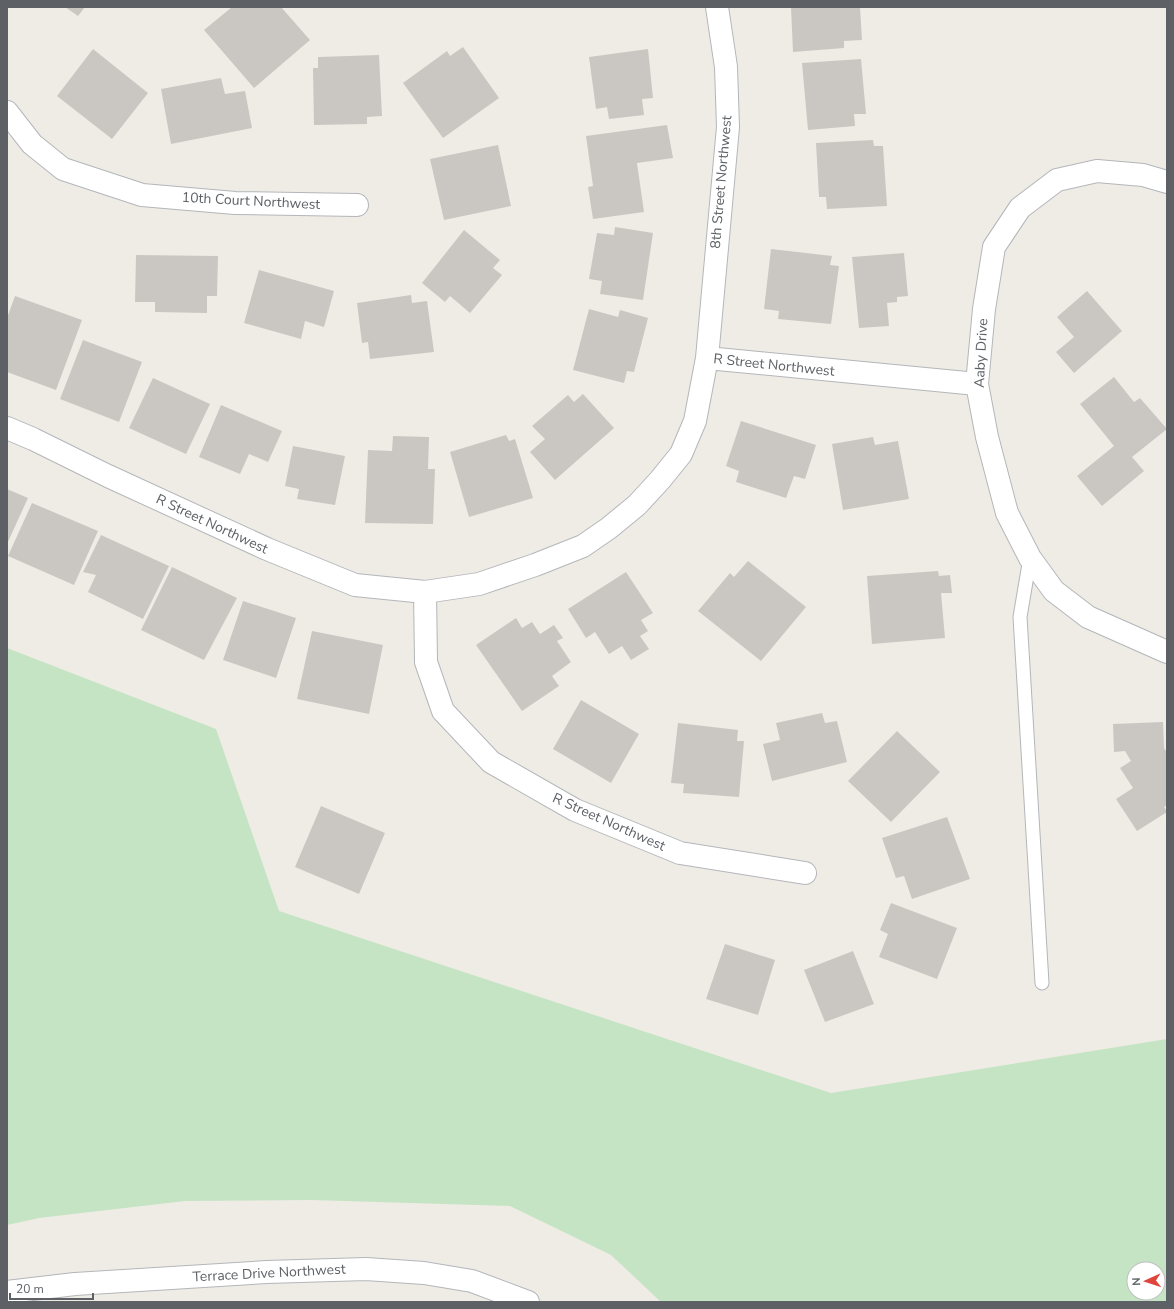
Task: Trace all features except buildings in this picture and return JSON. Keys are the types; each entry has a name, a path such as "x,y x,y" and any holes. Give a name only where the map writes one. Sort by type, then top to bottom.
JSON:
{"street":[{"name":"8th Street Northwest","path":"707,358 728,127 726,67 717,7"},
{"name":"10th Court Northwest","path":"7,112 32,144 62,169 142,195 235,204 357,205"},
{"name":"Aaby Drive","path":"1167,182 1143,175 1097,171 1057,180 1020,208 994,247 984,309 977,384 987,437 1007,513 1030,558 1054,591 1088,617 1167,652"},
{"name":"R Street Northwest","path":"7,428 34,439 108,476 266,549 355,585 425,592 479,584 583,546 609,528 637,505 681,454 695,420 707,358 977,384"},
{"name":"R Street Northwest","path":"425,592 426,662 443,711 491,762 575,810 680,853 806,873"},
{"name":"Terrace Drive Northwest","path":"7,1292 90,1283 267,1272 366,1269 424,1273 472,1281 528,1302"}],"lane":[{"path":"1030,558 1020,617 1042,983"}],"green space":[{"path":"7,648 216,729 279,911 831,1093 1167,1039 1167,1302 661,1302 611,1255 510,1206 311,1200 185,1201 39,1218 7,1225"}]}
